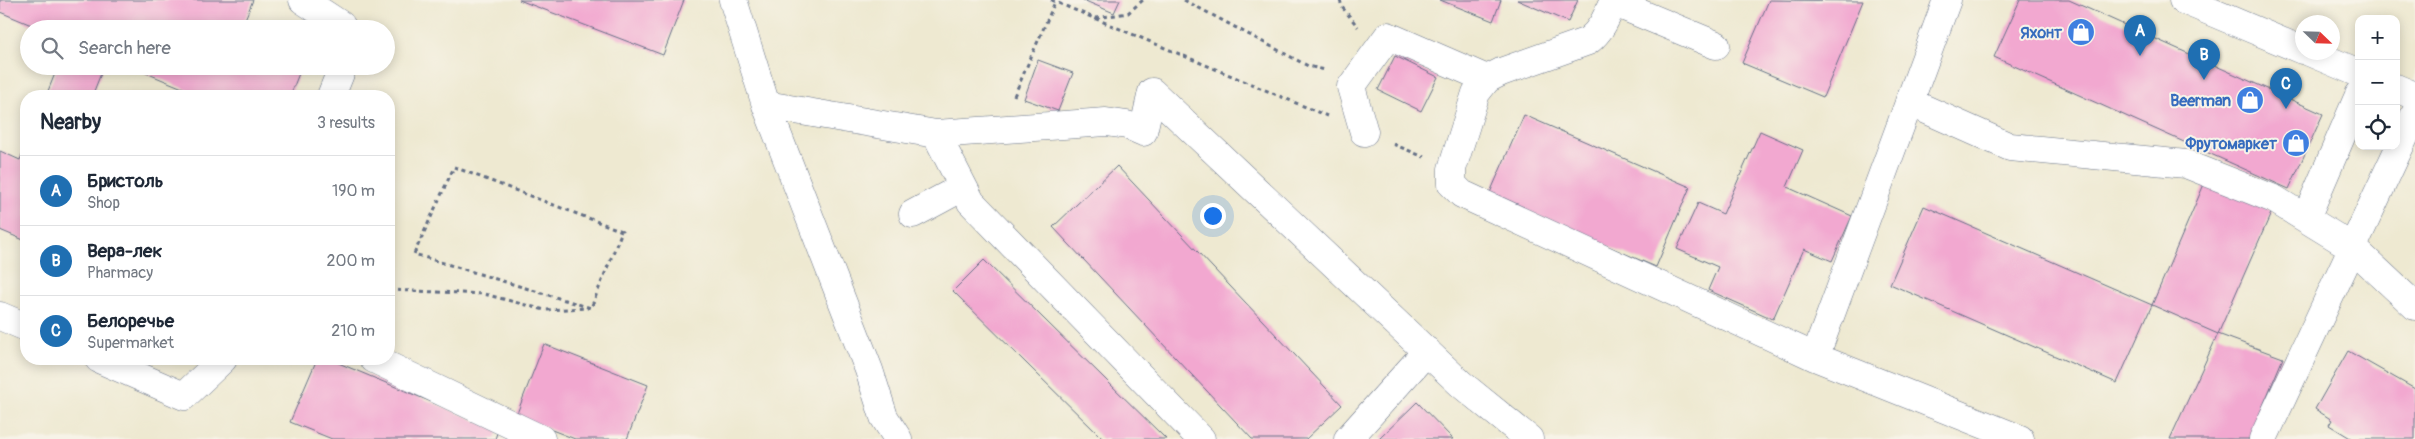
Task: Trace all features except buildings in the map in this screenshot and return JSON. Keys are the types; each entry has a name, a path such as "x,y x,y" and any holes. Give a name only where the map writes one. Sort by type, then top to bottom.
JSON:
{"lane":[{"path":"303,0 333,20"},
{"path":"733,0 766,105 869,370 884,416 898,439"},
{"path":"1815,357 1947,0"},
{"path":"2182,0 2295,47"},
{"path":"1716,45 1614,1 1603,25 1588,41 1501,72 1487,79 1476,93 1452,169 1452,184 1462,194 1815,357 2020,439"},
{"path":"1364,132 1351,87 1388,36 1487,79"},
{"path":"2328,60 2355,71"},
{"path":"333,90 339,75"},
{"path":"2400,90 2415,96"},
{"path":"766,105 936,134 1106,122 1127,125 1143,132 1152,92 1462,384 1529,439"},
{"path":"1909,102 2010,147 2186,164 2274,199 2352,248 2415,306"},
{"path":"2306,218 2355,104"},
{"path":"2263,439 2415,114"},
{"path":"936,134 971,202 1201,439"},
{"path":"913,214 963,187"},
{"path":"0,316 20,325"},
{"path":"1348,439 1427,351"},
{"path":"113,365 184,396 217,365"},
{"path":"387,365 541,439"}],"path":[{"path":"1095,18 1128,13 1143,0"},
{"path":"1184,0 1308,66 1358,78"},
{"path":"1000,129 1053,1 1452,169"},
{"path":"454,167 622,231 591,308 414,254 454,167"},
{"path":"395,290 484,294 545,310 591,308"}],"place":[{"name":"Яхонт","path":"2081,32"},
{"name":"Бристоль","path":"2140,56"},
{"name":"Вера-лек","path":"2204,80"},
{"name":"Beerman","path":"2250,100"},
{"name":"Белоречье","path":"2286,109"},
{"name":"Фрутомаркет","path":"2296,143"}]}
